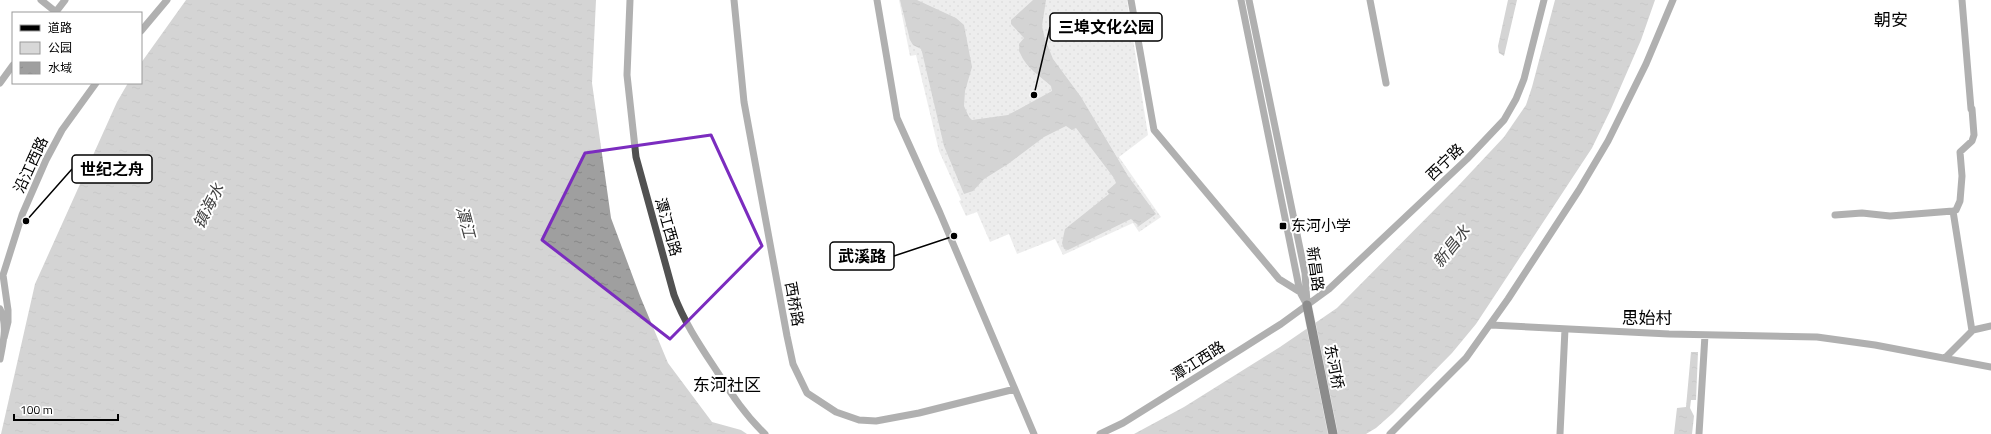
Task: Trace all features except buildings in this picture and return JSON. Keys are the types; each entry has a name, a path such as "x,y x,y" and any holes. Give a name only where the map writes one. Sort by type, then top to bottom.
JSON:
{"main road":[{"name":"东河桥","path":"1307,305 1333,434"}],"street":[{"path":"41,0 56,12 65,0"},
{"path":"142,30 167,0"},
{"name":"潭江西路","path":"630,0 627,75 636,157 674,295 686,324 702,349 742,409 765,434"},
{"name":"西桥路","path":"734,0 744,102 787,336 793,364 807,393 828,408 843,416 873,421 919,412 1015,389"},
{"path":"877,0 897,118 1034,434"},
{"path":"1131,0 1154,130 1279,279 1300,292"},
{"name":"新昌路","path":"1242,0 1300,292 1307,305"},
{"name":"新昌路","path":"1249,0 1305,273 1307,305"},
{"path":"1370,0 1386,83"},
{"name":"西宁路","path":"1307,305 1329,289 1467,159 1504,120 1516,99 1524,79 1544,0"},
{"path":"1392,433 1466,358 1491,325 1579,190 1608,141 1646,64 1674,0"},
{"path":"1835,215 1862,213 1890,216 1956,210 1960,201 1962,176 1960,152 1972,141 1974,135 1962,0"},
{"path":"0,83 12,67"},
{"name":"沿江西路","path":"0,359 8,322 8,310 2,277 22,215 46,160 62,130 95,84"},
{"path":"1953,211 1972,331"},
{"name":"潭江西路","path":"1100,434 1123,423 1229,357 1307,305"},
{"name":"沿江西路","path":"0,309 3,319 4,338"},
{"path":"1491,325 1705,335 1817,337 1991,367"},
{"path":"1945,358 1972,331 1991,326"},
{"path":"1560,434 1565,329"},
{"path":"1699,434 1705,335"}],"highlighted area":[{"path":"711,135 762,246 670,339 542,240 585,153"}],"green space":[{"path":"899,0 1127,0 1148,135 1119,157 1161,217 1139,232 1133,223 1063,255 1055,239 1017,254 1009,234 990,242 977,212 966,216 959,201 961,200 939,151 916,55 910,56"}],"water":[{"path":"186,0 596,0 592,83 611,218 640,296 668,363 712,422 741,430 747,434 1,434 35,284 117,102 127,84 142,84 142,62"},
{"path":"900,0 917,0 956,18 964,25 972,67 965,91 964,106 972,120 1008,115 1052,91 1051,86 1026,63 1019,51 1019,44 1024,38 1011,24 1011,20 1033,0 1046,0 1042,26 1045,39 1053,59 1081,97 1128,176 1156,214 1139,226 1131,219 1068,250 1064,249 1062,243 1065,229 1109,194 1107,191 1116,183 1114,178 1076,128 1072,130 1066,126 1044,137 1008,164 984,179 973,191 964,194 944,146 922,52 921,49 913,45 910,40"},
{"path":"1508,0 1517,0 1504,56 1499,53 1498,46"},
{"name":"新昌水","path":"1555,0 1655,0 1641,40 1592,148 1476,324 1452,353 1393,413 1376,428 1366,434 1134,434 1184,407 1280,347 1337,308 1459,185 1504,137 1526,105"},
{"path":"1691,352 1698,352 1696,400 1691,400 1690,408 1694,416 1692,434 1674,434 1677,408 1686,407"}],"place":[{"name":"三埠文化公园","path":"1034,95"},
{"name":"世纪之舟","path":"26,221"},
{"name":"东河小学","path":"1283,226"},
{"name":"武溪路","path":"954,236"}],"district":[{"name":"朝安","path":"1891,20"},
{"name":"思始村","path":"1647,318"},
{"name":"东河社区","path":"727,385"}],"water label":[{"name":"镇海水","path":"208,206"},
{"name":"潭江","path":"466,222"}]}
